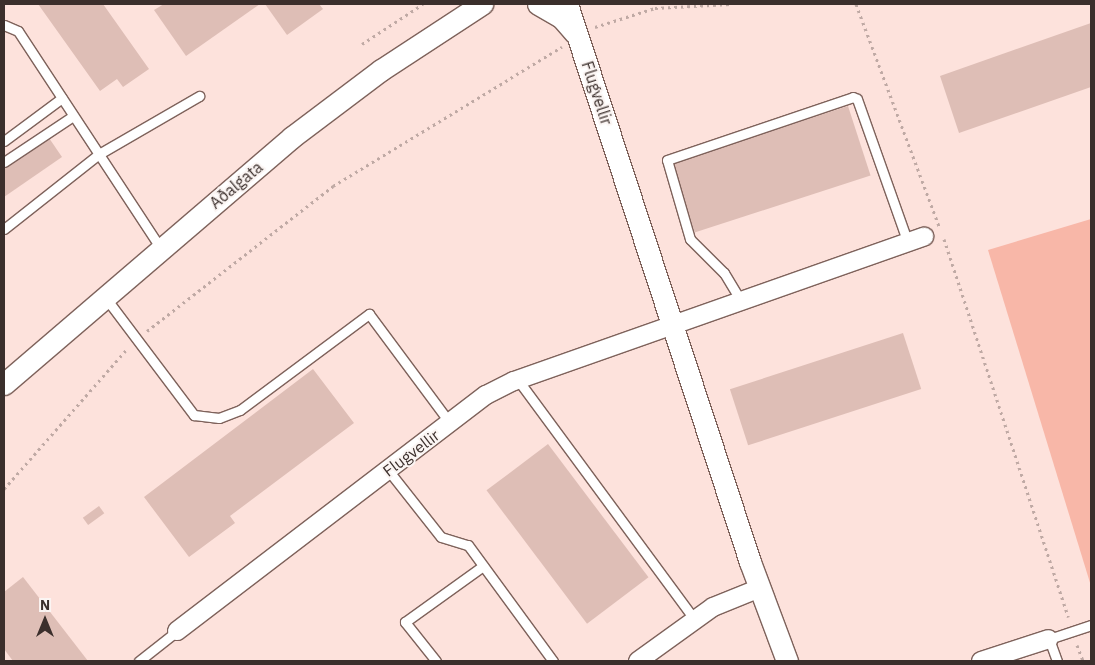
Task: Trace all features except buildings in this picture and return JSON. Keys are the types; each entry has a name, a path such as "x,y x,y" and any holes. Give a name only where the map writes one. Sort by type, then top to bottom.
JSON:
{"street":[{"name":"Aðalgata","path":"6,378 160,247 336,103 482,4"},
{"path":"538,4 562,18 578,37"},
{"name":"Flugvellir","path":"567,4 760,588 787,661"},
{"path":"577,4 578,37"},
{"name":"Flugvellir","path":"177,631 486,395 518,380 924,237"},
{"path":"638,661 713,607 760,588"},
{"path":"981,661 1049,639"}],"lane":[{"path":"4,25 18,31 160,247"},
{"path":"4,229 98,154 199,96"},
{"path":"741,301 724,273 690,239 667,160 853,97 858,99 908,243"},
{"path":"4,141 62,98"},
{"path":"4,162 73,116"},
{"path":"104,296 194,415 220,418 240,410 369,314 450,423"},
{"path":"518,380 695,620"},
{"path":"388,470 442,537 468,546 552,661"},
{"path":"436,661 405,622 483,566"},
{"path":"1057,661 1049,639 1091,625"},
{"path":"139,661 177,631"}],"path":[{"path":"362,44 424,4"},
{"path":"4,489 137,339 248,249 333,186 596,26 656,8 731,4"},
{"path":"856,4 937,219 1083,661"}],"shaded area":[{"path":"1091,219 1091,586 988,250"}]}
